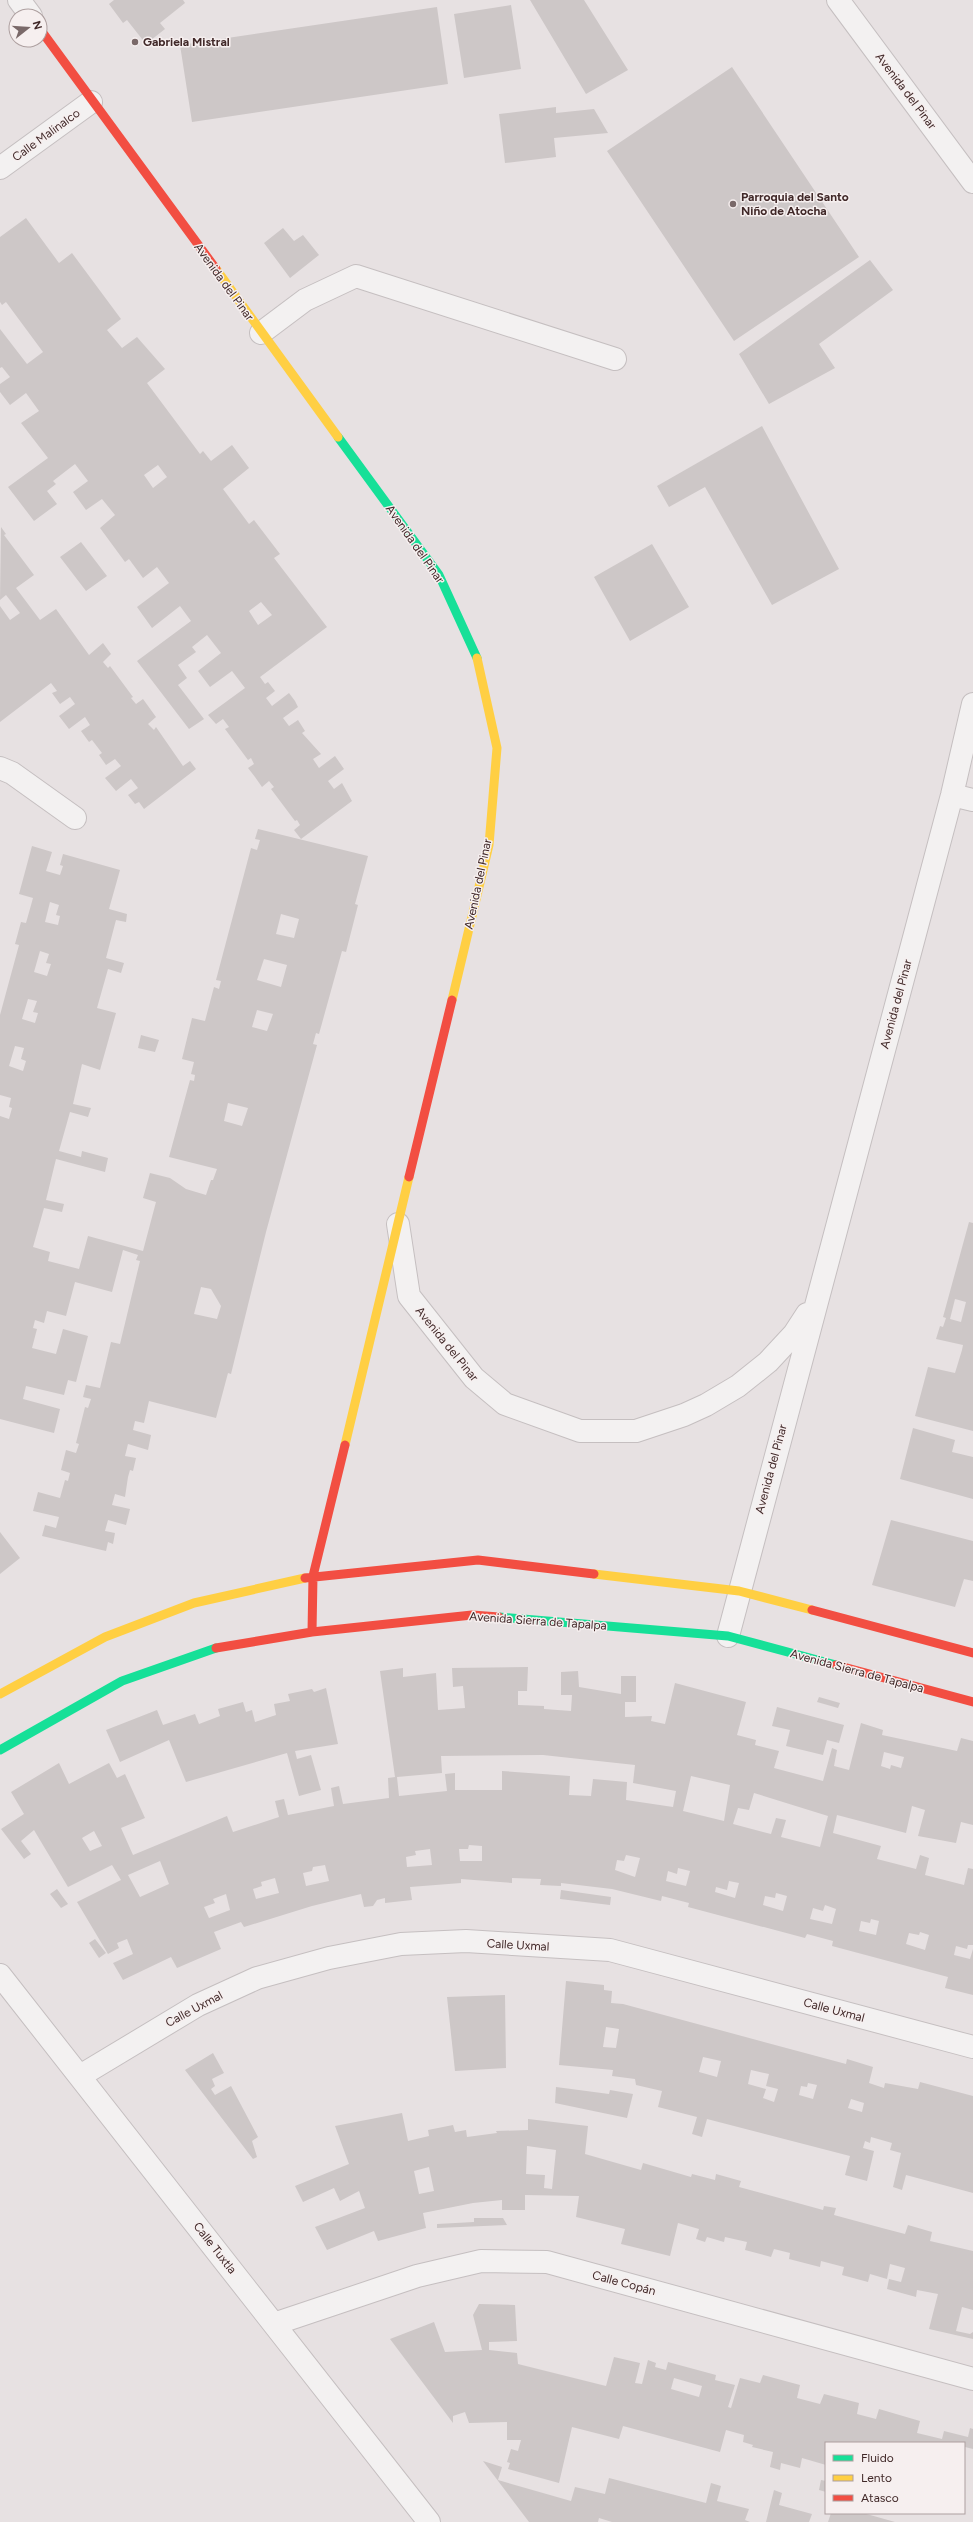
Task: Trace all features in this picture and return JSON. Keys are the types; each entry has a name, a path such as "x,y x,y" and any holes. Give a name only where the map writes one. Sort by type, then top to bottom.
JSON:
{"street":[{"name":"Avenida del Pinar","path":"838,0 973,182"},
{"name":"Avenida del Pinar","path":"48,40 91,102 439,575 477,658 497,748 488,845 313,1576 312,1632"},
{"name":"Calle Malinalco","path":"0,168 91,102"},
{"path":"261,333 305,300 356,276 615,359"},
{"name":"Avenida del Pinar","path":"728,1636 952,795 973,704"},
{"path":"0,768 12,773 75,818"},
{"path":"952,795 973,800"},
{"name":"Avenida del Pinar","path":"398,1224 409,1296 474,1378 505,1404 580,1431 636,1431 684,1415 706,1405 738,1386 768,1362 794,1334 816,1303"},
{"path":"0,1694 105,1636 194,1603 313,1576 478,1560 739,1591 973,1653"},
{"name":"Avenida Sierra de Tapalpa","path":"0,1750 122,1681 211,1649 312,1632 472,1615 728,1636 973,1702"},
{"name":"Calle Uxmal","path":"80,2076 198,2004 257,1978 329,1958 401,1944 466,1941 610,1950 973,2047"},
{"name":"Calle Tuxtla","path":"0,1975 429,2522"},
{"name":"Calle Copán","path":"274,2324 417,2276 481,2261 547,2262 973,2379"}],"building":[{"path":"114,0 183,0 185,3 160,23 165,29 146,44 127,20 123,23 109,4"},
{"path":"530,0 584,0 628,70 586,94"},
{"path":"511,5 521,69 464,78 454,14"},
{"path":"437,7 448,84 192,122 180,45"},
{"name":"Parroquia del Santo Niño de Atocha","path":"732,67 859,257 734,341 607,151"},
{"path":"556,107 556,113 594,109 608,133 554,138 556,157 505,163 499,114"},
{"path":"26,218 59,263 72,253 121,319 107,330 122,348 137,337 165,369 147,383 200,454 203,451 211,461 232,445 249,468 223,489 249,524 254,520 280,554 274,558 327,627 260,677 265,684 268,682 275,691 266,698 272,706 289,693 298,707 283,718 289,726 298,720 305,731 302,733 321,754 313,759 319,768 335,756 344,769 328,781 334,789 342,783 352,801 301,839 294,830 300,825 297,820 295,821 271,789 274,787 269,781 262,787 248,768 254,764 251,758 248,760 225,729 229,727 223,719 216,724 208,715 245,688 232,671 210,687 198,671 221,653 207,635 192,647 196,652 178,665 187,678 178,685 204,719 189,729 137,661 191,621 180,606 152,628 137,607 169,583 157,567 143,578 129,559 125,562 100,528 115,515 102,499 86,510 73,492 88,481 75,464 53,481 56,484 47,491 57,504 34,521 8,487 48,458 21,423 39,411 26,393 10,405 0,392 0,384 10,377 2,367 0,368 0,329 27,364 43,352 6,302 2,305 0,302 0,237","holes":["158,465 167,477 153,488 144,475","261,602 272,615 258,625 249,611"]},
{"path":"283,228 294,241 303,235 319,255 290,278 264,243"},
{"path":"870,260 893,290 819,344 835,368 769,404 739,354"},
{"path":"762,426 839,569 772,605 705,487 669,507 657,486"},
{"path":"1,527 6,534 4,535 34,575 16,588 40,620 56,609 89,655 103,643 111,654 103,662 108,668 110,666 133,697 131,698 136,704 143,699 156,717 148,724 154,730 156,727 183,766 190,761 196,769 144,809 139,802 135,804 128,795 138,788 131,779 116,791 105,778 121,766 115,759 106,765 99,755 102,753 92,740 89,742 81,731 90,725 85,717 69,729 59,716 75,704 70,697 60,704 52,693 57,691 51,683 0,722 0,606 10,620 20,613 6,595 0,600"},
{"path":"81,542 107,576 86,591 60,557"},
{"path":"652,544 689,607 630,641 594,577"},
{"path":"258,829 368,856 355,904 358,905 346,952 342,951 319,1034 316,1033 313,1044 317,1045 266,1232 231,1374 228,1373 216,1418 149,1401 144,1423 135,1421 133,1430 151,1435 148,1450 128,1444 125,1456 136,1458 133,1471 130,1470 125,1497 115,1494 112,1505 130,1509 126,1525 108,1520 105,1531 115,1533 113,1544 108,1542 106,1551 42,1536 45,1525 56,1528 59,1517 33,1511 38,1492 60,1498 65,1480 68,1481 70,1473 61,1470 66,1450 76,1453 79,1444 76,1443 85,1407 88,1408 91,1399 83,1397 86,1385 100,1388 111,1342 120,1344 140,1261 136,1260 138,1255 123,1250 112,1292 75,1282 66,1316 47,1311 44,1323 35,1320 33,1328 37,1329 32,1348 56,1354 63,1329 88,1336 76,1382 68,1380 64,1395 26,1386 23,1399 60,1409 54,1433 0,1419 0,1116 9,1119 12,1108 9,1107 11,1098 0,1095 0,1015 19,945 15,944 21,922 26,923 33,898 19,894 32,846 52,852 46,871 60,875 63,866 60,865 63,854 120,870 109,909 127,914 126,922 116,920 106,958 124,963 121,973 108,969 97,1008 116,1013 100,1070 82,1064 73,1104 91,1108 88,1117 70,1112 59,1151 81,1157 82,1151 108,1158 105,1172 56,1159 46,1200 64,1204 62,1212 44,1208 33,1247 50,1252 48,1261 79,1269 88,1236 143,1251 156,1202 143,1198 150,1173 170,1178 186,1189 206,1195 211,1180 213,1180 217,1169 169,1157 190,1080 194,1081 195,1075 191,1074 194,1062 182,1059 192,1018 205,1021 214,987 219,989 221,981 216,980 251,848 257,850 260,840 255,839","holes":["50,902 59,905 56,915 60,916 58,925 45,922","281,914 299,919 294,938 276,934","40,951 49,954 46,963 51,964 47,976 34,972","264,959 287,965 281,987 257,980","28,999 37,1001 33,1012 38,1013 35,1023 22,1019","257,1010 273,1014 267,1031 252,1027","15,1046 24,1048 21,1059 26,1061 23,1071 9,1066","228,1103 248,1108 242,1126 224,1121","201,1287 211,1289 221,1306 217,1319 194,1314"]},
{"path":"141,1035 159,1040 155,1052 138,1048"},
{"path":"969,1222 973,1223 973,1431 915,1416 928,1367 955,1373 962,1350 963,1345 936,1339 940,1326 943,1327 946,1318 943,1317","holes":["955,1299 966,1302 961,1322 950,1319"]},
{"path":"913,1428 955,1440 952,1452 973,1457 973,1499 900,1479"},
{"path":"891,1520 973,1541 973,1581 964,1579 955,1607 872,1585"},
{"path":"0,1532 20,1558 0,1574"},
{"path":"528,1667 527,1691 518,1691 518,1705 544,1706 544,1709 571,1711 572,1695 561,1695 561,1672 578,1671 579,1687 621,1694 621,1676 636,1676 636,1702 625,1702 625,1717 652,1716 651,1721 665,1724 675,1683 746,1702 737,1735 756,1740 755,1745 779,1751 774,1768 823,1781 832,1748 837,1750 834,1766 849,1770 861,1723 883,1730 882,1735 957,1751 961,1738 973,1741 973,1825 961,1822 956,1843 918,1836 925,1810 912,1806 906,1833 837,1815 833,1833 881,1846 877,1859 916,1869 920,1855 929,1858 925,1875 964,1885 968,1868 973,1869 973,1945 968,1945 967,1949 956,1946 954,1955 970,1959 973,1949 973,1995 945,1988 948,1977 832,1946 833,1941 807,1934 805,1938 688,1907 689,1903 662,1896 661,1901 612,1889 561,1883 561,1886 540,1885 541,1879 512,1878 512,1883 461,1879 461,1883 410,1887 412,1900 385,1903 385,1898 377,1900 373,1906 364,1907 361,1894 312,1906 244,1927 241,1922 214,1932 221,1949 177,1968 171,1957 123,1980 113,1963 133,1954 127,1939 117,1943 119,1948 108,1954 77,1902 121,1880 112,1865 68,1887 34,1830 21,1841 31,1854 24,1859 1,1829 24,1814 11,1792 59,1763 69,1784 109,1763 117,1778 125,1774 145,1818 121,1828 133,1855 227,1816 233,1832 279,1817 275,1801 284,1799 288,1815 334,1806 331,1788 339,1786 343,1804 389,1798 388,1778 395,1777 380,1671 403,1668 403,1677 436,1673 438,1710 465,1708 463,1686 453,1687 452,1668","holes":["884,1752 904,1757 901,1768 891,1765 890,1769 881,1766","543,1755 635,1765 633,1783 676,1791 673,1807 626,1800 627,1782 593,1779 591,1796 569,1795 570,1776 502,1771 502,1790 455,1790 455,1773 445,1774 447,1791 399,1796 397,1777 442,1773 441,1756","691,1776 730,1785 724,1821 683,1811","754,1793 828,1816 820,1847 781,1837 786,1820 776,1818 771,1834 733,1824 738,1808 749,1810","94,1831 102,1846 90,1851 82,1838","469,1845 482,1846 482,1861 460,1861 459,1849 468,1849","430,1849 432,1865 407,1867 406,1857 416,1855 415,1851","626,1855 640,1858 635,1877 615,1870 617,1860 624,1861","160,1861 169,1884 140,1897 128,1875","325,1865 329,1881 306,1886 303,1873 312,1871 313,1867","678,1868 690,1871 686,1886 666,1881 668,1871 677,1874","275,1878 279,1893 256,1899 253,1889 262,1886 261,1882","729,1881 739,1883 735,1898 715,1892 716,1887 727,1890","776,1893 787,1896 783,1911 763,1905 765,1896 775,1898","226,1894 230,1910 209,1918 204,1907 215,1903 213,1899","825,1905 836,1909 832,1924 810,1919 813,1908 823,1911","871,1919 879,1921 876,1935 859,1931 861,1921 870,1923","920,1932 929,1935 925,1950 906,1944 909,1933 919,1935"]},
{"path":"326,1688 338,1744 295,1751 297,1759 311,1755 321,1790 299,1796 287,1753 186,1782 169,1740 120,1762 106,1730 157,1710 163,1725 195,1714 199,1724 220,1716 218,1709 243,1702 246,1712 252,1710 255,1722 276,1715 274,1704 290,1701 288,1694 312,1689 314,1692"},
{"path":"819,1697 840,1703 838,1708 817,1702"},
{"path":"777,1707 844,1725 839,1743 827,1740 823,1755 786,1746 790,1730 772,1726"},
{"path":"57,1889 68,1904 61,1908 50,1894"},
{"path":"561,1890 611,1897 610,1905 560,1899"},
{"path":"95,1939 106,1953 99,1958 89,1943"},
{"path":"566,1981 604,1985 604,1990 612,1991 611,2003 623,2004 846,2064 847,2059 873,2067 869,2083 884,2088 885,2083 918,2089 920,2082 973,2096 973,2193 906,2175 902,2190 893,2187 901,2153 890,2150 892,2143 871,2137 870,2143 865,2141 863,2148 874,2151 867,2181 845,2175 850,2156 707,2119 702,2137 692,2134 697,2117 658,2107 662,2091 636,2085 635,2079 612,2076 613,2070 559,2065","holes":["606,2027 619,2029 616,2048 603,2047","703,2057 721,2061 717,2077 699,2072","751,2070 769,2074 766,2086 778,2089 774,2102 763,2098 766,2089 748,2084","808,2083 817,2085 813,2099 799,2095 801,2086 807,2087","851,2099 864,2103 862,2112 848,2108"]},
{"path":"505,1995 506,2068 455,2071 447,1997"},
{"path":"213,2053 224,2073 212,2079 215,2086 211,2089 215,2095 231,2086 258,2137 252,2141 257,2157 253,2159 185,2070"},
{"path":"556,2087 609,2094 610,2090 633,2094 627,2118 555,2103"},
{"path":"402,2113 408,2141 429,2136 428,2130 453,2125 455,2132 466,2130 467,2137 497,2133 496,2131 528,2130 528,2119 588,2126 585,2154 641,2170 643,2163 691,2177 692,2174 715,2180 716,2174 741,2181 739,2187 823,2210 824,2206 836,2208 834,2215 882,2228 905,2234 908,2225 932,2232 930,2241 973,2251 973,2310 962,2307 956,2331 970,2334 973,2332 973,2339 929,2329 938,2294 917,2290 916,2297 887,2289 889,2279 901,2282 905,2268 890,2264 887,2279 870,2274 868,2282 842,2275 844,2267 821,2261 820,2267 789,2259 790,2253 774,2249 771,2257 745,2250 747,2242 725,2237 724,2242 707,2237 705,2242 696,2239 699,2229 678,2223 670,2256 621,2244 625,2229 576,2217 579,2196 525,2195 525,2210 502,2210 502,2200 473,2203 423,2213 426,2228 378,2241 374,2231 327,2250 315,2227 365,2208 359,2191 340,2201 334,2188 303,2202 295,2186 349,2164 335,2126","holes":["527,2146 556,2150 552,2189 544,2188 545,2175 526,2174","429,2167 434,2191 419,2194 414,2171"]},
{"path":"474,2218 503,2218 507,2225 437,2228 437,2224 474,2222"},
{"path":"479,2304 515,2305 517,2341 489,2342 489,2350 517,2353 518,2364 606,2386 614,2357 640,2363 635,2383 642,2384 648,2360 656,2363 655,2367 666,2370 668,2362 716,2375 715,2380 735,2385 728,2407 731,2408 740,2378 760,2383 763,2375 800,2385 797,2398 820,2404 824,2394 859,2403 857,2414 876,2419 879,2409 920,2421 917,2433 942,2439 944,2431 968,2437 970,2428 973,2429 973,2449 965,2447 965,2442 825,2442 825,2465 802,2458 800,2468 781,2463 780,2470 770,2467 773,2452 752,2447 753,2445 743,2442 744,2435 726,2430 720,2452 623,2426 619,2439 572,2427 559,2483 508,2469 510,2463 507,2462 511,2449 518,2451 521,2440 507,2440 507,2422 469,2423 465,2412 453,2416 453,2423 390,2339 434,2322 445,2352 482,2350 473,2315","holes":["674,2378 702,2386 699,2397 671,2389"]},
{"path":"483,2461 502,2467 498,2480 571,2501 575,2487 605,2494 609,2478 706,2503 711,2483 721,2486 717,2501 749,2509 745,2520 750,2522 612,2522 599,2518 598,2522 529,2522"},
{"path":"821,2480 825,2481 825,2492 819,2490"},
{"path":"774,2490 782,2493 779,2505 812,2514 809,2522 766,2522"},
{"path":"831,2514 867,2514 895,2522 828,2522"}],"traffic: fast":[{"path":"338,437 439,575 477,658"},
{"path":"499,1617 728,1636 836,1665"},
{"path":"0,1750 122,1681 216,1648"}],"traffic: slow":[{"path":"216,269 338,437"},
{"path":"452,1000 489,845 497,748 477,658"},
{"path":"345,1445 409,1177"},
{"path":"594,1574 739,1591 812,1610"},
{"path":"0,1694 105,1637 194,1603 305,1578"}],"traffic: jam":[{"path":"48,40 216,269"},
{"path":"409,1177 452,1000"},
{"path":"312,1632 313,1576 345,1445"},
{"path":"305,1578 478,1560 594,1574"},
{"path":"812,1610 973,1653"},
{"path":"216,1648 312,1632 472,1615 499,1617"},
{"path":"836,1665 973,1702"}],"place":[{"name":"Gabriela Mistral","path":"135,42"},
{"name":"Parroquia del Santo Niño de Atocha","path":"733,204"}]}
